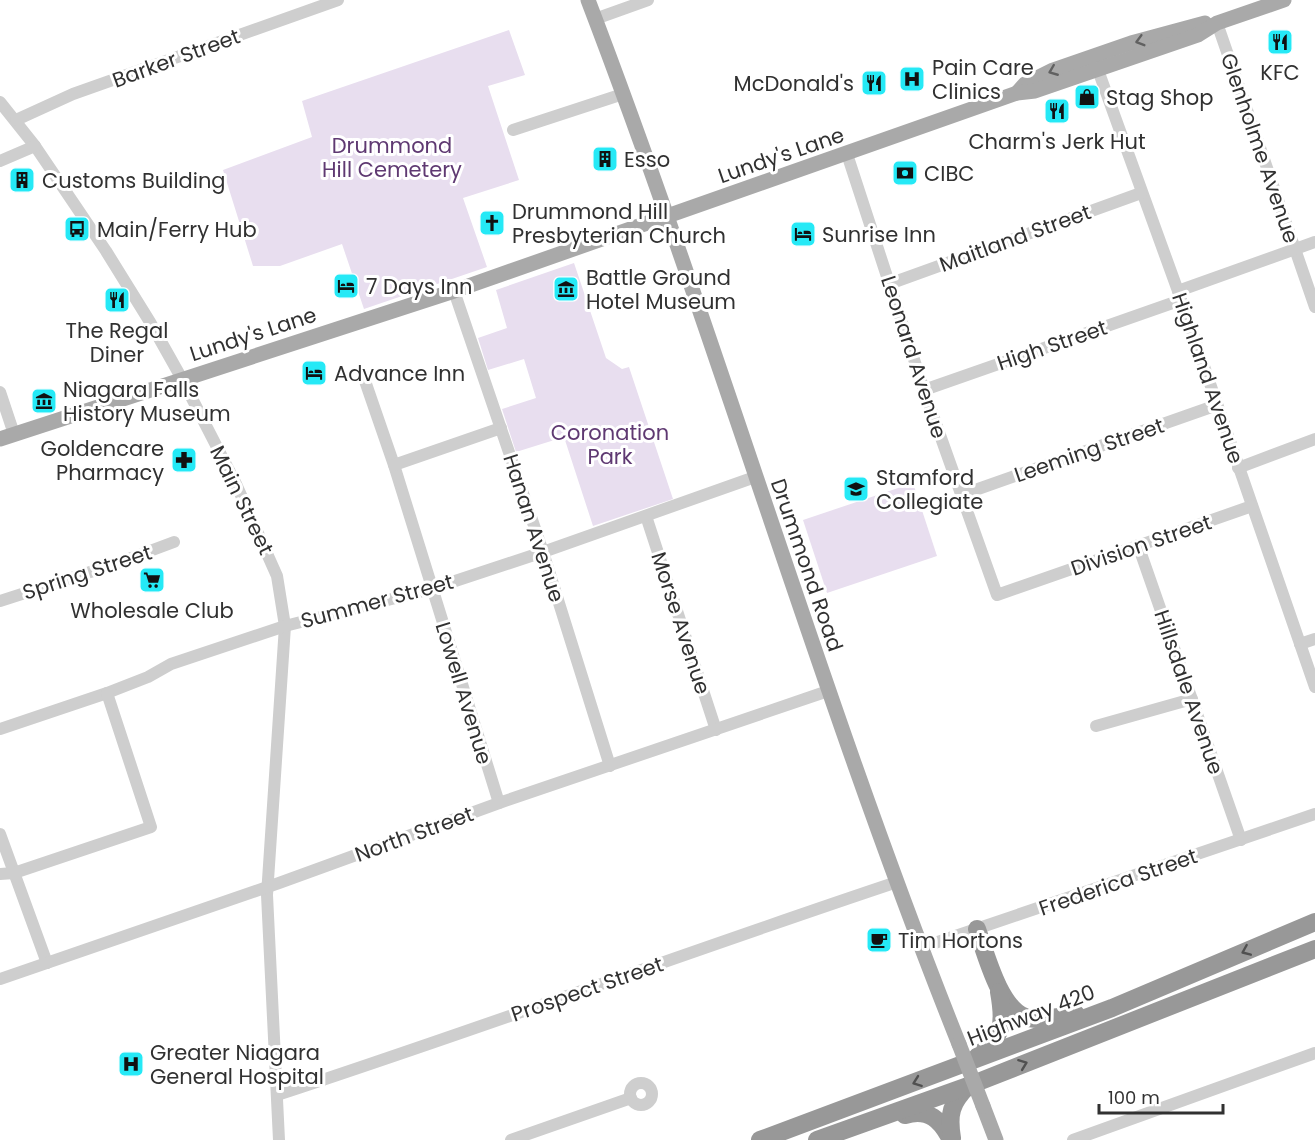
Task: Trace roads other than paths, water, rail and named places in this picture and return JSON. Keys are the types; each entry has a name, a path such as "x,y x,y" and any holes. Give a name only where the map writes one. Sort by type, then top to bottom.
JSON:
{"highway":[{"name":"Highway 420","path":"760,1140 1112,1008 1310,924"},
{"path":"977,929 997,982 1009,1006 1026,1018 1048,1018 1112,1008"},
{"name":"Highway 420","path":"817,1140 968,1086 1315,949"},
{"path":"971,1062 992,1044 1002,1028 1002,1010 997,982"},
{"path":"952,1140 949,1119 958,1096 968,1086"},
{"path":"873,1120 922,1112 938,1120 952,1140"}],"main road":[{"name":"Drummond Road","path":"588,0 666,216 828,691 920,948 996,1140"},
{"name":"Lundy's Lane","path":"7,436 454,291 1017,93 1035,91 1198,35 1217,23 1279,1"},
{"name":"Lundy's Lane","path":"1017,93 1028,82 1063,67 1156,36 1201,24 1217,23"}],"street":[{"name":"Barker Street","path":"16,120 73,94 338,0"},
{"path":"595,19 648,0"},
{"name":"Glenholme Avenue","path":"1217,23 1315,307"},
{"name":"Highland Avenue","path":"1098,70 1315,687"},
{"path":"513,130 623,94"},
{"name":"Main Street","path":"0,102 16,120 106,251 150,322 182,379 272,560 279,583 285,626 268,886 279,1140"},
{"path":"0,161 34,146"},
{"name":"Leonard Avenue","path":"847,154 924,390 997,595 1029,585"},
{"name":"Maitland Street","path":"889,284 1141,193"},
{"name":"High Street","path":"924,390 1315,242"},
{"name":"Hanan Avenue","path":"454,291 543,552 610,766"},
{"name":"Lowell Avenue","path":"364,378 394,465 499,803"},
{"path":"0,392 7,436"},
{"name":"Leeming Street","path":"961,495 1217,405"},
{"path":"394,465 501,428"},
{"path":"1238,468 1315,439"},
{"name":"Summer Street","path":"0,729 107,693 171,664 285,626 431,589 755,477"},
{"name":"Division Street","path":"1029,585 1252,506"},
{"name":"Morse Avenue","path":"646,516 716,730"},
{"name":"Spring Street","path":"0,601 115,564 174,542"},
{"name":"Hillsdale Avenue","path":"1138,545 1241,840"},
{"path":"1300,644 1315,639"},
{"name":"North Street","path":"0,979 499,803 828,691"},
{"path":"0,874 14,873 151,827 107,693"},
{"path":"1096,726 1192,699"},
{"name":"Frederica Street","path":"920,948 1315,814"},
{"path":"0,834 46,963"},
{"name":"Prospect Street","path":"277,1095 399,1056 793,916 897,882"},
{"path":"1073,1140 1315,1053"},
{"path":"511,1140 631,1098"}],"place":[{"name":"KFC","path":"1280,42"},
{"name":"Pain Care Clinics","path":"912,79"},
{"name":"McDonald's","path":"874,83"},
{"name":"Stag Shop","path":"1087,97"},
{"name":"Charm's Jerk Hut","path":"1057,111"},
{"name":"Esso","path":"605,159"},
{"name":"CIBC","path":"905,173"},
{"name":"Customs Building","path":"22,180"},
{"name":"Drummond Hill Presbyterian Church","path":"492,223"},
{"name":"Main/Ferry Hub","path":"77,229"},
{"name":"Sunrise Inn","path":"803,234"},
{"name":"7 Days Inn","path":"346,286"},
{"name":"Battle Ground Hotel Museum","path":"566,289"},
{"name":"The Regal Diner","path":"117,300"},
{"name":"Advance Inn","path":"314,373"},
{"name":"Niagara Falls History Museum","path":"44,401"},
{"name":"Goldencare Pharmacy","path":"184,460"},
{"name":"Stamford Collegiate","path":"856,489"},
{"name":"Wholesale Club","path":"152,580"},
{"name":"Tim Hortons","path":"879,940"},
{"name":"Greater Niagara General Hospital","path":"131,1064"}],"park label":[{"name":"Drummond Hill Cemetery","path":"392,157"},
{"name":"Coronation Park","path":"610,444"}]}
